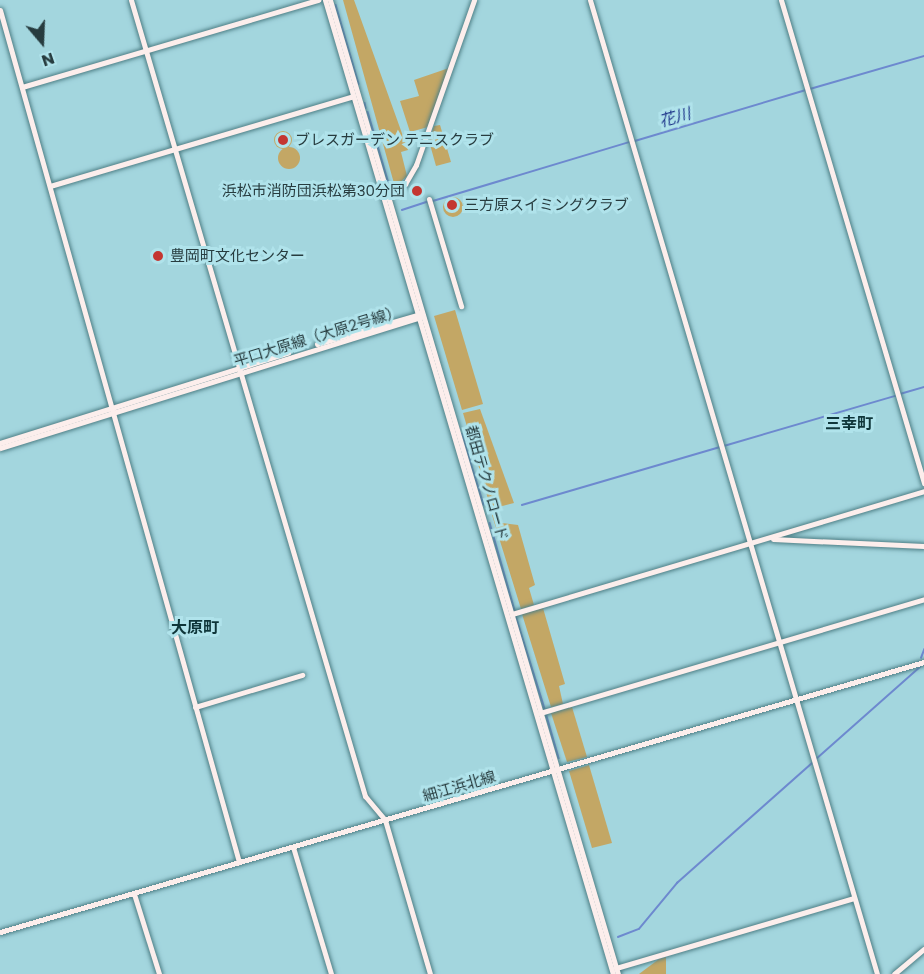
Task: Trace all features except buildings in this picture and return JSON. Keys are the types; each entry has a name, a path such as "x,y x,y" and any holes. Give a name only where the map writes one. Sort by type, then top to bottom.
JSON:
{"street":[{"path":"131,0 365,796 385,820 430,974"},
{"path":"22,87 318,0"},
{"name":"都田テクノロード","path":"325,0 512,614 555,770 615,971"},
{"name":"都田テクノロード","path":"330,0 388,192 420,316 539,713"},
{"path":"388,192 405,184 415,167 474,0"},
{"path":"590,0 877,974"},
{"path":"781,0 924,483"},
{"path":"0,10 239,862"},
{"path":"50,186 353,96"},
{"path":"429,199 461,306"},
{"name":"平口大原線（大原2号線）","path":"0,448 239,369 420,316"},
{"name":"平口大原線（大原2号線）","path":"0,443 112,410"},
{"path":"512,614 924,491"},
{"path":"768,538 924,546"},
{"path":"539,713 924,599"},
{"name":"細江浜北線","path":"0,932 924,662"},
{"path":"195,707 302,675"},
{"path":"293,847 331,974"},
{"path":"134,894 159,974"},
{"path":"615,971 854,898"},
{"path":"894,974 924,949"}],"shaded area":[{"path":"343,0 354,0 408,150 401,152 407,176 395,187"},
{"path":"449,68 428,127 410,132 400,101 419,96 414,80"},
{"path":"440,125 451,162 436,166 429,141 434,126"},
{"name":"ブレスガーデン テニスクラブ","path":"283,131 289,134 292,140 289,146 283,149 277,146 274,140 277,134"},
{"path":"289,147 297,150 300,158 297,166 289,169 281,166 278,158 281,150"},
{"name":"三方原スイミングクラブ","path":"453,197 460,200 463,207 460,214 453,217 446,214 443,207 446,200"},
{"path":"455,310 483,404 462,410 434,316"},
{"path":"480,409 514,503 491,509 463,413"},
{"path":"499,514 502,523 518,525 535,585 529,588 534,605 521,609 492,515"},
{"path":"543,608 565,684 559,686 563,704 551,707 522,614"},
{"path":"572,707 587,757 567,762 551,713"},
{"path":"589,765 612,843 592,848 569,771"},
{"path":"666,957 666,974 639,974 659,959"}],"waterway":[{"path":"336,5 359,84"},
{"name":"花川","path":"810,89 924,56"},
{"name":"花川","path":"635,141 806,90"},
{"path":"365,103 366,108"},
{"path":"368,112 389,184"},
{"name":"花川","path":"433,201 630,142"},
{"path":"392,194 393,199"},
{"name":"花川","path":"402,210 427,202"},
{"path":"900,394 924,387"},
{"path":"724,446 895,396"},
{"path":"462,434 484,505"},
{"path":"522,505 720,447"},
{"path":"490,523 515,611"},
{"path":"516,616 545,709"},
{"path":"921,658 924,650"},
{"path":"815,760 920,667"},
{"path":"546,713 559,758"},
{"path":"618,937 639,929 677,883 812,763"}],"place":[{"name":"ブレスガーデン テニスクラブ","path":"283,140"},
{"name":"浜松市消防団浜松第30分団","path":"417,191"},
{"name":"三方原スイミングクラブ","path":"452,205"},
{"name":"豊岡町文化センター","path":"158,256"}],"district":[{"name":"三幸町","path":"849,424"},
{"name":"大原町","path":"195,628"}]}
